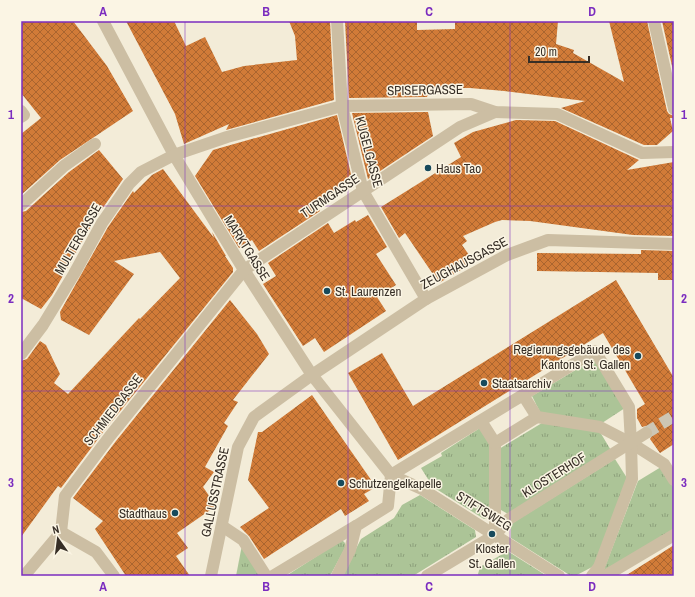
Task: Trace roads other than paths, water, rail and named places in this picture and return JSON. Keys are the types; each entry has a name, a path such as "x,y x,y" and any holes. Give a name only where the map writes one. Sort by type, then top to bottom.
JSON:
{"street":[{"name":"MARKTGASSE","path":"103,21 174,155 244,270 312,375 391,475"},
{"name":"KUGELGASSE","path":"337,21 342,106 363,191 426,299"},
{"path":"654,21 674,109"},
{"name":"SPISERGASSE","path":"174,155 227,137 342,106 471,104 495,112 557,114 642,153 674,152"},
{"path":"21,112 24,115 21,117"},
{"name":"TURMGASSE","path":"244,270 460,128 495,112"},
{"path":"21,205 64,166 95,144"},
{"name":"MULTERGASSE","path":"21,354 43,324 74,274 102,223 129,184 142,172 174,155"},
{"name":"ZEUGHAUSGASSE","path":"312,375 426,299 507,254 548,240 674,244"},
{"name":"SCHMIEDGASSE","path":"61,532 64,496 114,430 244,270"},
{"path":"273,576 388,506 391,475 595,351 629,407 632,479 599,568 592,576"},
{"name":"GALLUSSTRASSE","path":"210,576 238,447 254,417 312,375"},
{"path":"523,395 537,417"},
{"path":"495,444 537,417 600,427 631,443 664,464 674,480"},
{"path":"481,421 495,444 495,535"},
{"name":"KLOSTERHOF","path":"427,576 495,535 509,519 646,433"},
{"name":"STIFTSWEG","path":"391,475 422,489 559,576"},
{"path":"222,526 243,540 266,576"},
{"path":"336,576 350,550 356,526"},
{"path":"24,576 61,532 96,552 114,576"},
{"path":"606,576 674,534"}],"tunnel":[{"path":"646,433 674,416"}],"place":[{"name":"Haus Tao","path":"428,168"},
{"name":"St. Laurenzen","path":"327,291"},
{"name":"Regierungsgebäude des Kantons St. Gallen","path":"638,356"},
{"name":"Staatsarchiv","path":"484,383"},
{"name":"Schutzengelkapelle","path":"341,483"},
{"name":"Stadthaus","path":"175,513"},
{"name":"Kloster St. Gallen","path":"492,534"}]}
